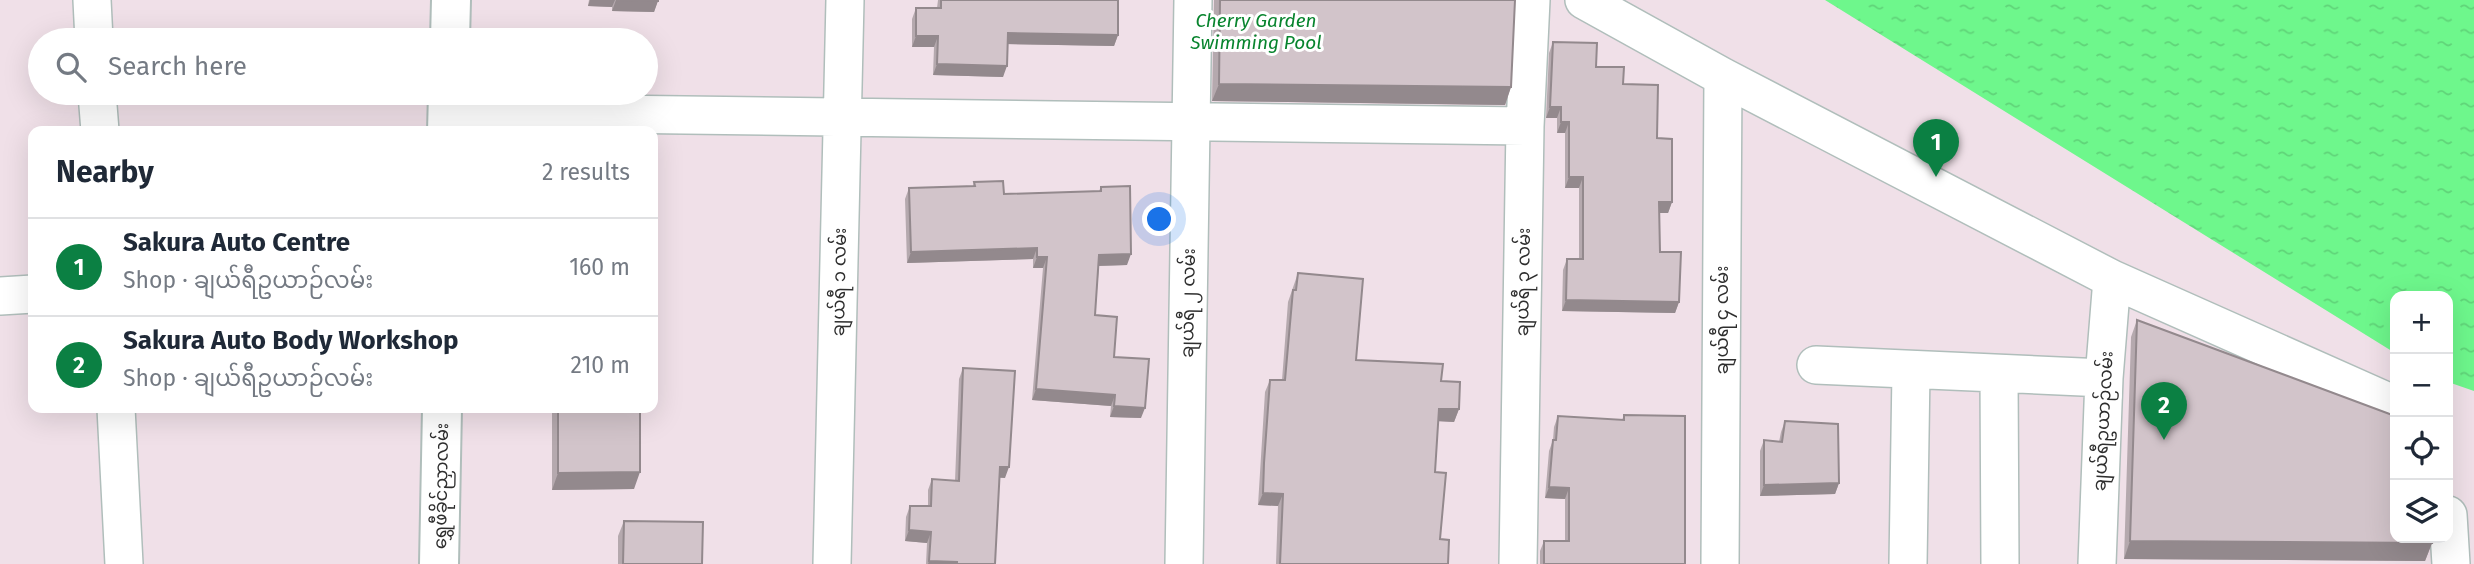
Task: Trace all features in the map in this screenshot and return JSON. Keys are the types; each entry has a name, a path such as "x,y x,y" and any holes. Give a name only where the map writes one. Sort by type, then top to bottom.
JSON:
{"street":[{"path":"92,0 93,28"},
{"path":"450,28 451,0"},
{"name":"ချယ်ရီ ၁ လမ်း","path":"832,564 845,0"},
{"name":"ချယ်ရီ ၂ လမ်း","path":"1184,564 1193,0"},
{"name":"ချယ်ရီ ၃ လမ်း","path":"1518,564 1525,126 1531,0"},
{"path":"1584,0 1723,77 2112,279 2390,403"},
{"name":"ချယ်ရီ ၄ လမ်း","path":"1720,564 1723,77"},
{"path":"98,105 100,126"},
{"path":"448,112 1525,126"},
{"name":"ချယ်ရီဥယာဉ်လမ်း","path":"2097,564 2104,378 2112,279"},
{"path":"0,296 28,294"},
{"path":"1816,365 2104,378"},
{"path":"1908,564 1911,371"},
{"path":"1999,373 2000,564"},
{"path":"116,413 124,564"},
{"name":"ရွှေဖီခိုင်ညှာလမ်း","path":"439,564 442,413"},
{"path":"2450,543 2451,564"}],"water":[{"path":"1825,0 2474,0 2474,391 2453,384 2453,291 2390,291 2390,350"}],"building":[{"path":"941,0 1118,0 1118,35 1008,33 1007,66 937,64 938,36 916,36 916,8 941,8"},
{"path":"1220,0 1515,0 1511,87 1219,84"},
{"path":"1553,42 1597,43 1596,67 1624,67 1623,84 1658,85 1657,138 1672,139 1672,202 1659,202 1660,252 1681,252 1679,302 1566,300 1567,259 1583,259 1583,177 1569,177 1569,122 1561,122 1561,107 1550,107"},
{"path":"1003,181 1004,194 1101,191 1101,187 1130,186 1131,254 1099,255 1095,315 1117,317 1114,357 1149,359 1145,408 1114,406 1115,395 1036,389 1047,257 1037,257 1037,248 911,252 909,188 975,186 974,182"},
{"path":"1298,273 1363,279 1356,360 1443,364 1441,381 1460,382 1459,409 1439,409 1435,472 1446,473 1440,539 1449,540 1448,564 1280,564 1283,494 1263,493 1264,463 1270,380 1285,380 1293,290 1296,290"},
{"path":"2137,320 2390,414 2390,543 2130,541"},
{"path":"963,368 1015,371 1009,467 1000,467 995,564 929,561 931,532 909,530 910,506 931,506 932,479 959,481"},
{"path":"558,413 640,413 640,472 558,473"},
{"path":"1624,415 1685,416 1685,564 1544,564 1544,541 1569,541 1569,488 1549,487 1558,416 1624,420"},
{"path":"1785,421 1838,424 1839,483 1764,485 1764,440 1782,442"},
{"path":"624,521 703,522 702,564 623,564"}],"place":[{"name":"Sakura Auto Centre","path":"1936,177"},
{"name":"Sakura Auto Body Workshop","path":"2164,440"}],"water label":[{"name":"Cherry Garden Swimming Pool","path":"1256,31"}]}
